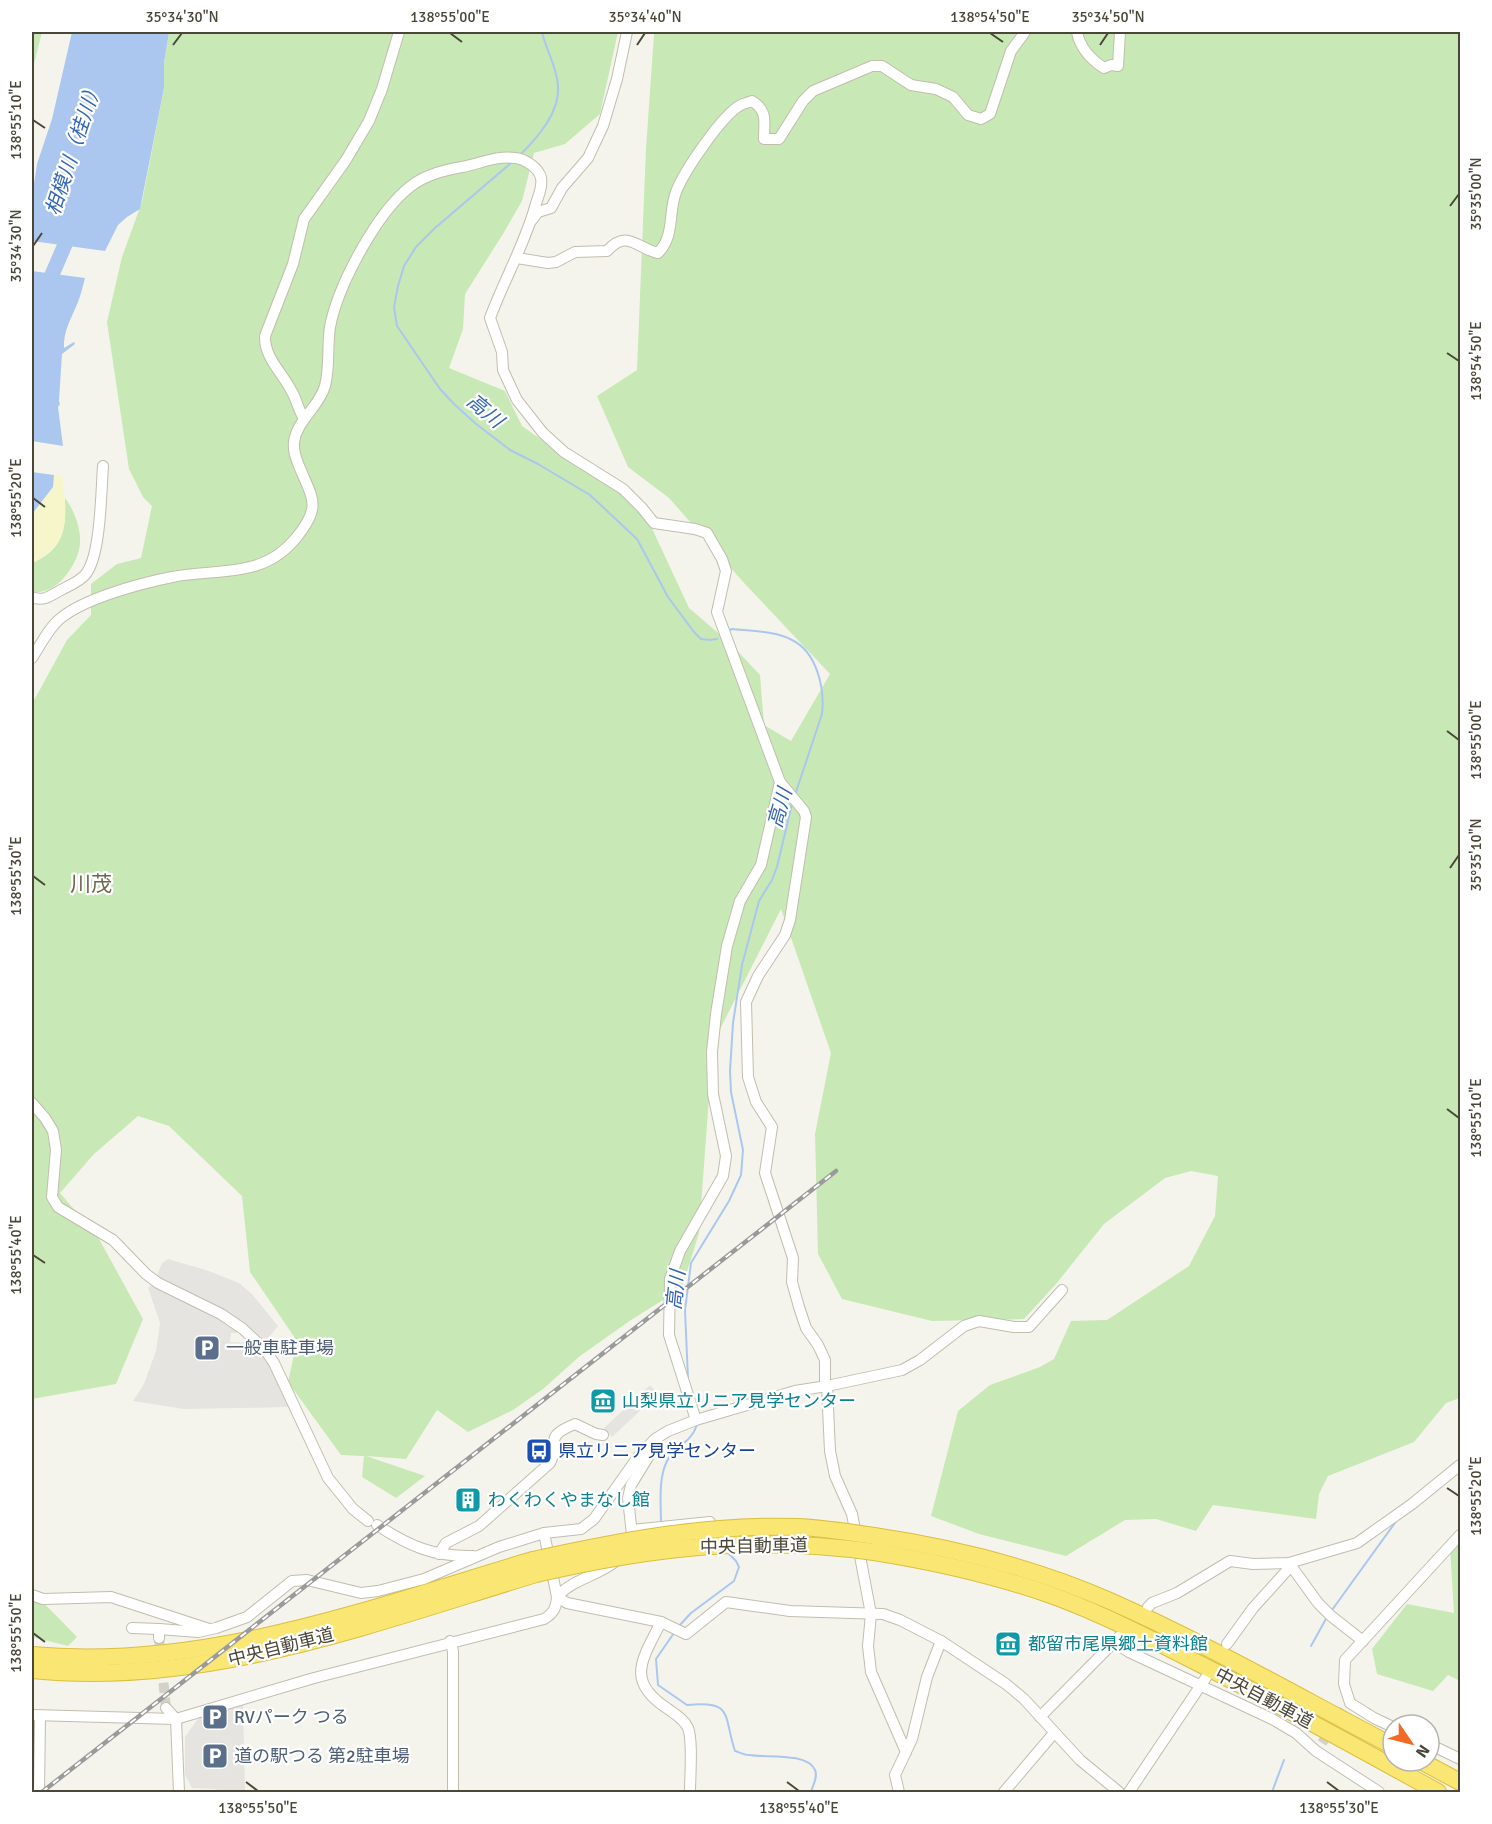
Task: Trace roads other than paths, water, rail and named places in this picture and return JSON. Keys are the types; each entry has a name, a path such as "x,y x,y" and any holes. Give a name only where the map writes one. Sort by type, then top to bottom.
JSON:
{"highway":[{"name":"中央自動車道","path":"32,1655 69,1658 179,1653 295,1629 535,1567 675,1549 739,1543 939,1547 989,1559 1110,1601 1267,1679 1381,1740"},
{"name":"中央自動車道","path":"874,1544 1057,1597 1094,1612 1259,1694 1438,1792"},
{"name":"中央自動車道","path":"32,1670 148,1672 213,1663 294,1645 535,1567"},
{"path":"1441,1772 1461,1782"}],"street":[{"path":"304,418 292,392 267,352 265,336 293,264 304,219 346,160 369,121 399,32"},
{"path":"531,222 538,212 551,208 562,188 588,158 603,126 617,79 627,32"},
{"path":"517,258 548,263 556,262 575,252 607,251 612,245 622,240 633,240 649,251 658,253 669,240 676,191 696,157 732,111 741,104 752,101 759,104 763,111 765,139 779,139 804,100 813,91 864,68 882,66 911,85 936,89 952,97 968,115 981,119 990,114 1011,51 1025,32"},
{"path":"1077,32 1080,45 1093,61 1104,68 1111,65 1118,66 1120,32"},
{"path":"32,658 60,618 82,605 114,593 173,577 256,567 273,559 295,540 306,525 314,508 311,492 293,449 296,432 325,387 330,329 335,307 348,273 392,206 410,187 423,178 494,159 514,158 534,166 541,179 540,194 517,258 490,318 502,352 503,370 517,400 543,433 564,452 623,489 654,524 695,529 707,533 726,571 717,612 719,621 780,782 804,811 806,817 785,935 758,976 746,1002 748,1077 756,1101 772,1127 765,1173 793,1258 792,1282 806,1328 825,1360 830,1451 835,1476 852,1514 871,1614 868,1646 871,1672 906,1752"},
{"path":"32,597 38,600 45,599 85,575 94,559 103,466"},
{"path":"696,1420 669,1335 670,1278 680,1251 723,1176 726,1156 713,1083 712,1053 716,1014 727,946 740,901 761,864 780,782"},
{"path":"32,1103 45,1118 52,1131 56,1150 52,1197 58,1207 113,1240 146,1275 221,1314 255,1339 274,1363 328,1478 353,1509 394,1536 418,1548 456,1557 479,1556"},
{"path":"132,1628 159,1633 198,1632 247,1617 292,1581 307,1580 361,1593 378,1591 424,1579 499,1547 544,1533 581,1529 588,1525 638,1457 655,1439 668,1431 696,1420 795,1391 886,1375 902,1370 920,1360 964,1326 979,1321 1029,1327 1062,1290"},
{"path":"439,1554 446,1543 479,1526 550,1463 553,1442 562,1429 575,1424 603,1435"},
{"path":"557,1597 563,1589 612,1565 630,1545 632,1530 628,1498 631,1485 652,1449 668,1431"},
{"path":"1148,1607 1152,1603 1177,1593 1230,1561 1290,1565 1357,1543 1412,1504 1461,1465"},
{"path":"632,1530 771,1520 854,1524"},
{"path":"39,1792 36,1716 176,1719 450,1641 544,1619 556,1608 557,1597 544,1533"},
{"path":"1381,1721 1348,1705 1344,1684 1346,1660 1461,1535"},
{"path":"1290,1565 1328,1614 1363,1641"},
{"path":"1227,1644 1253,1608 1290,1565"},
{"path":"32,1594 43,1599 111,1597 209,1629"},
{"path":"557,1597 567,1603 663,1624 686,1634 726,1602 790,1611 883,1614 941,1641 1006,1684 1080,1760 1119,1792"},
{"path":"663,1624 645,1655 640,1680 653,1698 677,1715 688,1728 690,1792"},
{"path":"1040,1717 1117,1639 1129,1652 1272,1719 1296,1733 1319,1747 1379,1792"},
{"path":"450,1641 453,1652 453,1792"},
{"path":"899,1792 895,1775 912,1739 927,1677 941,1641"},
{"path":"1129,1792 1207,1676"},
{"path":"166,1708 176,1719 179,1792"},
{"path":"1004,1792 1054,1733"},
{"path":"1441,1750 1461,1759"}],"water":[{"path":"72,32 169,32 164,63 164,88 140,209 118,225 105,251 32,241 32,197 37,164 52,119"},
{"path":"32,271 85,278 66,330 64,348 74,342 75,344 62,354 58,407 63,446 32,441"},
{"path":"32,472 54,475 53,487 32,514"}],"waterway":[{"name":"高川","path":"520,155 546,124 558,96 556,72 542,32"},
{"name":"高川","path":"511,163 416,247 404,266 398,286 394,307 397,326 440,389 454,404 510,450 590,495 637,539 668,597 694,632 701,639 717,639"},
{"name":"相模川（桂川）","path":"47,293 51,277 73,226"},
{"name":"高川","path":"730,630 771,633 792,640 808,653 818,672 823,704 822,714 795,795"},
{"name":"高川","path":"688,1379 685,1310 691,1263 729,1201 741,1175 743,1150 731,1092 730,1071 733,1023 742,965 759,901 777,867 792,804"},
{"name":"高川","path":"661,1524 664,1468 670,1456 691,1436 697,1425"},
{"path":"1332,1610 1397,1520"},
{"name":"高川","path":"679,1626 691,1613 734,1581 739,1567 727,1552"},
{"path":"1311,1646 1327,1617"},
{"name":"高川","path":"674,1633 656,1659 658,1685 687,1705 702,1704 720,1708 727,1719 735,1751 747,1755 795,1758 811,1764 816,1775 811,1792"},
{"path":"1272,1792 1284,1760"}],"tunnel":[{"path":"159,1638 166,1708"},
{"path":"1322,1743 1346,1707"}],"railway":[{"path":"42,1792 836,1171"}],"place":[{"name":"一般車駐車場","path":"207,1348"},
{"name":"山梨県立リニア見学センター","path":"603,1401"},
{"name":"県立リニア見学センター","path":"539,1451"},
{"name":"わくわくやまなし館","path":"468,1500"},
{"name":"都留市尾県郷土資料館","path":"1008,1644"},
{"name":"RVパーク つる","path":"215,1717"},
{"name":"道の駅つる 第2駐車場","path":"215,1756"}],"district":[{"name":"川茂","path":"91,884"}]}
